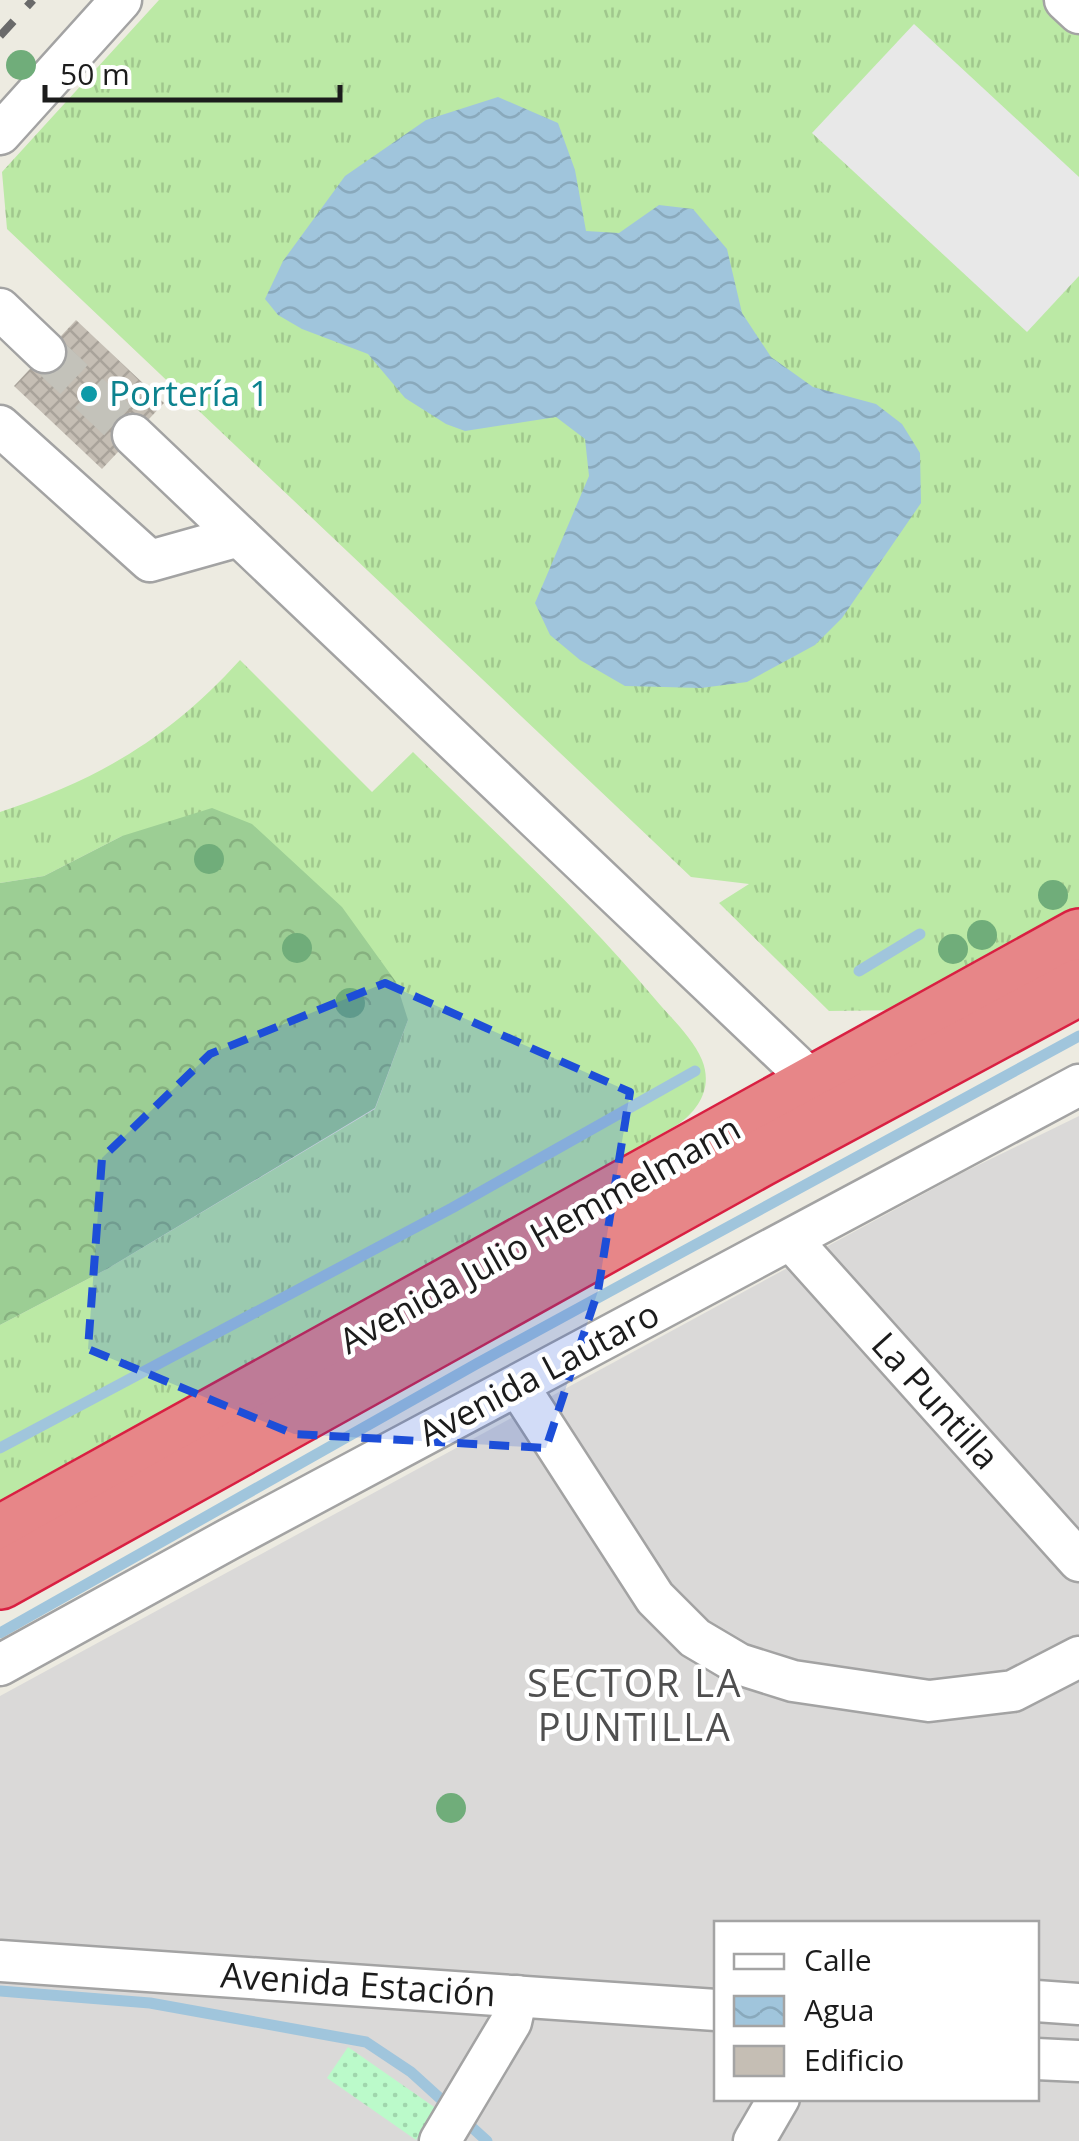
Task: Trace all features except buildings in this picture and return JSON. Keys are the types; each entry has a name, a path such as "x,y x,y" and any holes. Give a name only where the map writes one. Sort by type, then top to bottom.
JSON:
{"highway":[{"name":"Avenida Julio Hemmelmann","path":"0,1581 759,1159 831,1099 1079,936"},
{"name":"Avenida Julio Hemmelmann","path":"0,1534 831,1099 1079,987"}],"street":[{"path":"0,134 122,0"},
{"path":"1065,0 1079,13"},
{"path":"0,309 45,352"},
{"path":"0,426 150,561 239,536"},
{"path":"133,436 831,1099"},
{"name":"Avenida Lautaro","path":"0,1665 1079,1086"},
{"name":"La Puntilla","path":"791,1240 1079,1562"},
{"path":"518,1386 654,1598 695,1638 739,1664 792,1681 929,1701 1013,1691 1079,1657"},
{"name":"Avenida Estación","path":"0,1961 714,2010"},
{"path":"451,2124 510,2022 516,1996"},
{"path":"1039,2001 1079,2004"},
{"path":"1039,2059 1079,2061"},
{"path":"754,2141 778,2101"}],"highlighted area":[{"path":"385,983 630,1092 598,1291 546,1448 294,1434 88,1349 102,1158 210,1054"}],"shaded area":[{"path":"914,24 1079,177 1079,276 1027,332 812,133"},
{"path":"1079,1116 1079,2141 0,2141 0,1696 964,1172"}],"green space":[{"path":"159,0 1079,0 1079,914 906,1010 829,1011 719,903 749,884 691,877 7,229 2,172"},
{"path":"240,660 372,792 413,752 568,904 681,1028 702,1060 705,1088 692,1112 677,1125 0,1512 0,1325 107,1269 375,1109 408,1020 122,836 44,876 0,883 0,812 70,785 131,753 187,712"},
{"path":"212,808 252,824 342,907 396,982 408,1020 375,1108 107,1269 0,1325 0,883 44,876 122,836"},
{"path":"348,2047 437,2109 416,2140 327,2078"}],"water":[{"path":"498,97 558,123 575,170 586,231 619,233 659,205 693,209 727,249 742,313 771,357 813,387 876,404 902,424 920,453 921,503 842,618 815,645 747,682 701,688 625,686 580,660 550,635 535,603 589,476 585,439 556,417 465,431 446,424 405,398 368,354 302,329 278,315 265,299 283,261 345,176 426,120"}],"waterway":[{"path":"859,971 920,934"},
{"path":"0,1633 478,1363 1079,1036"},
{"path":"0,1448 452,1208 695,1071"},
{"path":"0,1991 150,2003 366,2042 411,2072 487,2141"}],"tunnel":[{"path":"45,352 133,435"}],"railway":[{"path":"0,36 33,0"}],"place":[{"name":"Portería 1","path":"89,394"}],"district":[{"name":"SECTOR LA PUNTILLA","path":"635,1706"}]}
